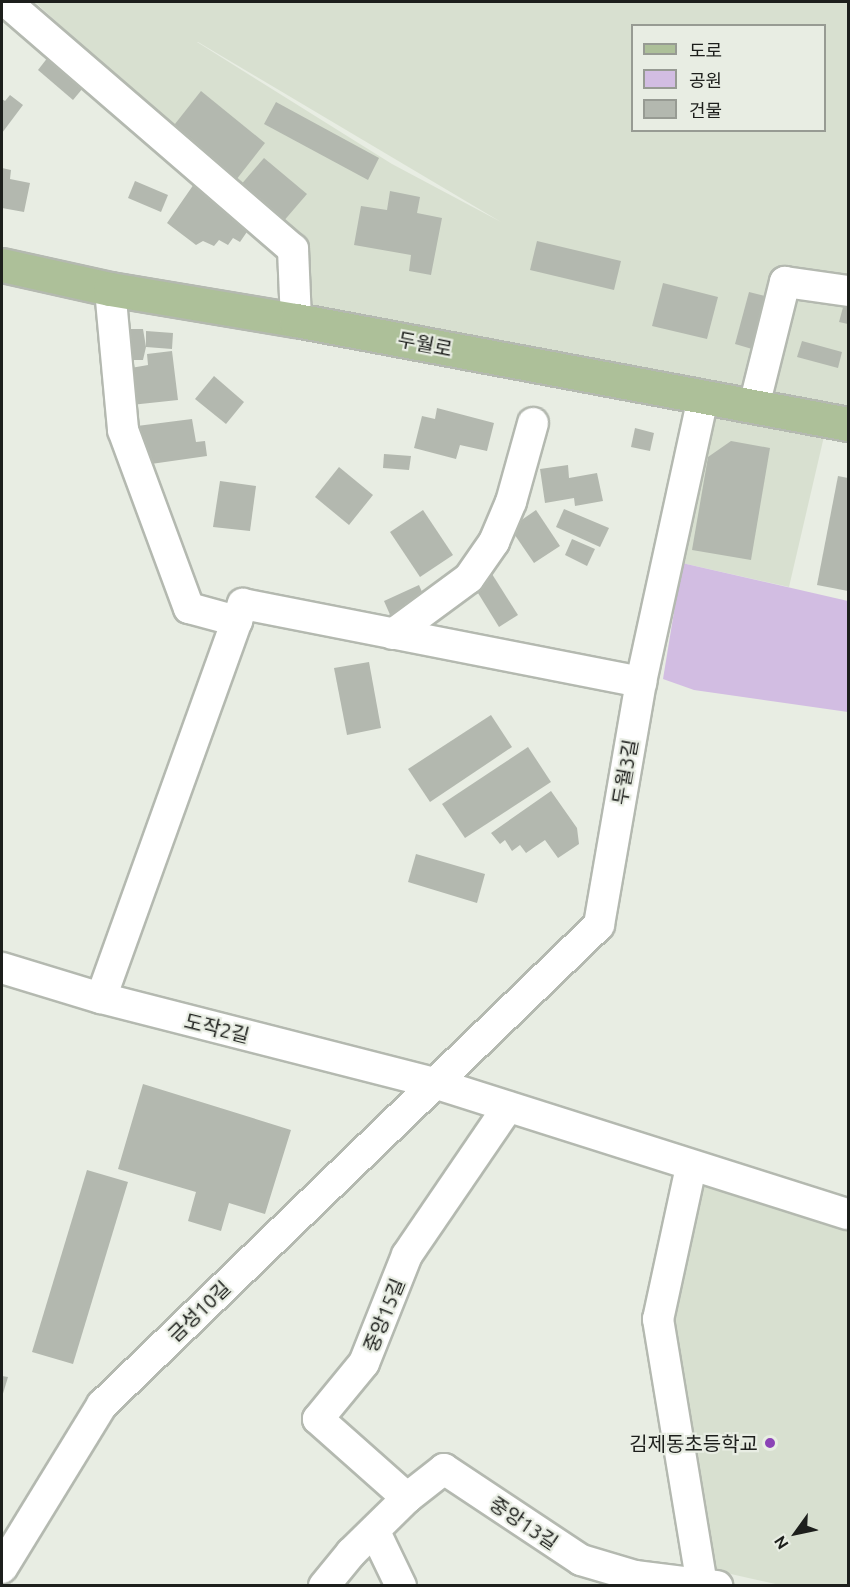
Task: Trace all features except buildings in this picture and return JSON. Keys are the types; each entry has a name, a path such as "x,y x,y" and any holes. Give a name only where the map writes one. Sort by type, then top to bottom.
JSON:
{"main road":[{"name":"두월로","path":"2,265 110,289 296,320 849,424"}],"street":[{"path":"2,2 10,4 293,249 296,320"},
{"path":"754,406 785,282 849,291"},
{"path":"110,289 123,430 189,608 237,621"},
{"name":"두월3길","path":"434,1083 599,925 641,682 704,397"},
{"path":"393,634 469,578 494,542 511,502 533,423"},
{"path":"101,998 243,604 641,682"},
{"name":"도작2길","path":"2,968 101,998 434,1083"},
{"path":"434,1083 691,1167 849,1214"},
{"name":"금성10길","path":"2,1568 102,1405 434,1083"},
{"name":"중앙15길","path":"408,1498 318,1419 364,1363 407,1255 508,1107"},
{"name":"중앙13길","path":"324,1586 351,1553 408,1498 444,1469 580,1560 635,1576 706,1584 658,1319 691,1167"},
{"path":"375,1532 401,1586"}],"shaded area":[{"path":"31,2 848,2 848,412 305,315 302,245 37,4","holes":["198,42 501,222 392,164"]},
{"path":"710,417 825,432 789,587 682,563"},
{"name":"김제동초등학교","path":"699,1180 848,1226 848,1585 780,1585 713,1570 670,1316"}],"green space":[{"path":"682,563 848,601 848,712 694,690 663,679"}],"place":[{"name":"김제동초등학교","path":"770,1443"}]}
